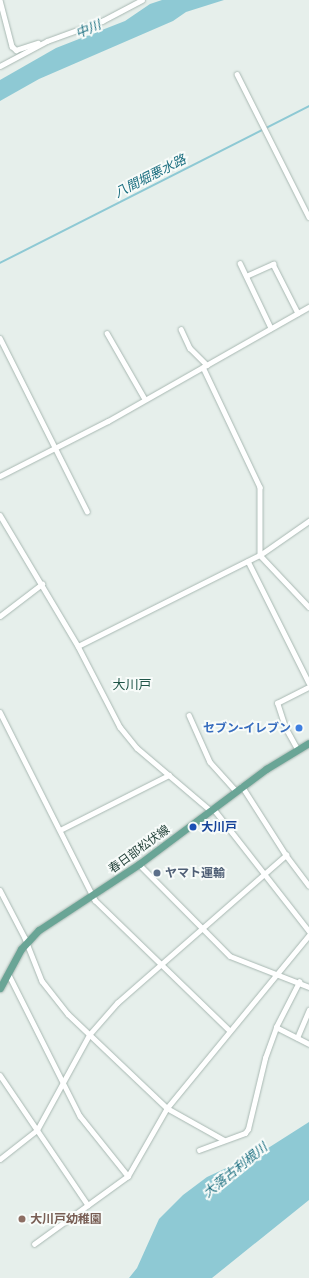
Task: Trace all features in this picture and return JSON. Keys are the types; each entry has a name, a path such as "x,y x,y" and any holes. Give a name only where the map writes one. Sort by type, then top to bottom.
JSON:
{"main road":[{"name":"春日部松伏線","path":"0,988 26,942 54,920 139,864 242,786 297,749 309,743"}],"street":[{"path":"0,0 12,46 16,50 47,41 102,21 142,0"},
{"path":"0,66 47,41"},
{"path":"237,74 309,217"},
{"path":"240,263 271,328"},
{"path":"246,276 273,264 298,313"},
{"path":"0,476 145,399 309,307"},
{"path":"181,329 190,348 205,366 260,487 260,555 309,607"},
{"path":"107,333 145,399"},
{"path":"0,338 87,512"},
{"path":"0,515 78,646 120,727 136,748 212,809 309,931"},
{"path":"78,646 260,555 309,521"},
{"path":"248,561 309,683"},
{"path":"0,616 42,584"},
{"path":"297,749 285,727 277,704 309,687"},
{"path":"0,712 92,895 159,964 229,1030"},
{"path":"188,715 210,762 236,791"},
{"path":"60,830 169,775"},
{"path":"242,786 286,855 309,885"},
{"path":"0,1159 37,1130 89,1035 117,1003 201,927 286,855"},
{"path":"139,864 230,956 309,987"},
{"path":"0,890 26,942 42,981 89,1035 167,1108 224,1140"},
{"path":"34,1244 128,1176 167,1108 229,1030 309,935"},
{"path":"8,973 63,1084 87,1126 128,1176"},
{"path":"199,1150 245,1133 248,1129 265,1058 276,1027 299,982"},
{"path":"297,1038 309,1010"},
{"path":"276,1027 309,1044"},
{"path":"0,1075 88,1205"}],"water":[{"path":"162,0 224,0 186,12 173,21 39,79 0,101 0,80 56,48 125,21 150,4"},
{"name":"大落古利根川","path":"309,1122 309,1200 212,1278 129,1278 137,1268 159,1219 183,1195 207,1177 265,1150"}],"waterway":[{"name":"八間堀悪水路","path":"0,263 309,106"}],"place":[{"name":"セブン-イレブン","path":"299,728"},
{"name":"大川戸","path":"193,827"},
{"name":"ヤマト運輸","path":"157,873"},
{"name":"大川戸幼稚園","path":"22,1219"}],"district":[{"name":"大川戸","path":"132,684"}],"water label":[{"name":"中川","path":"88,29"}]}
